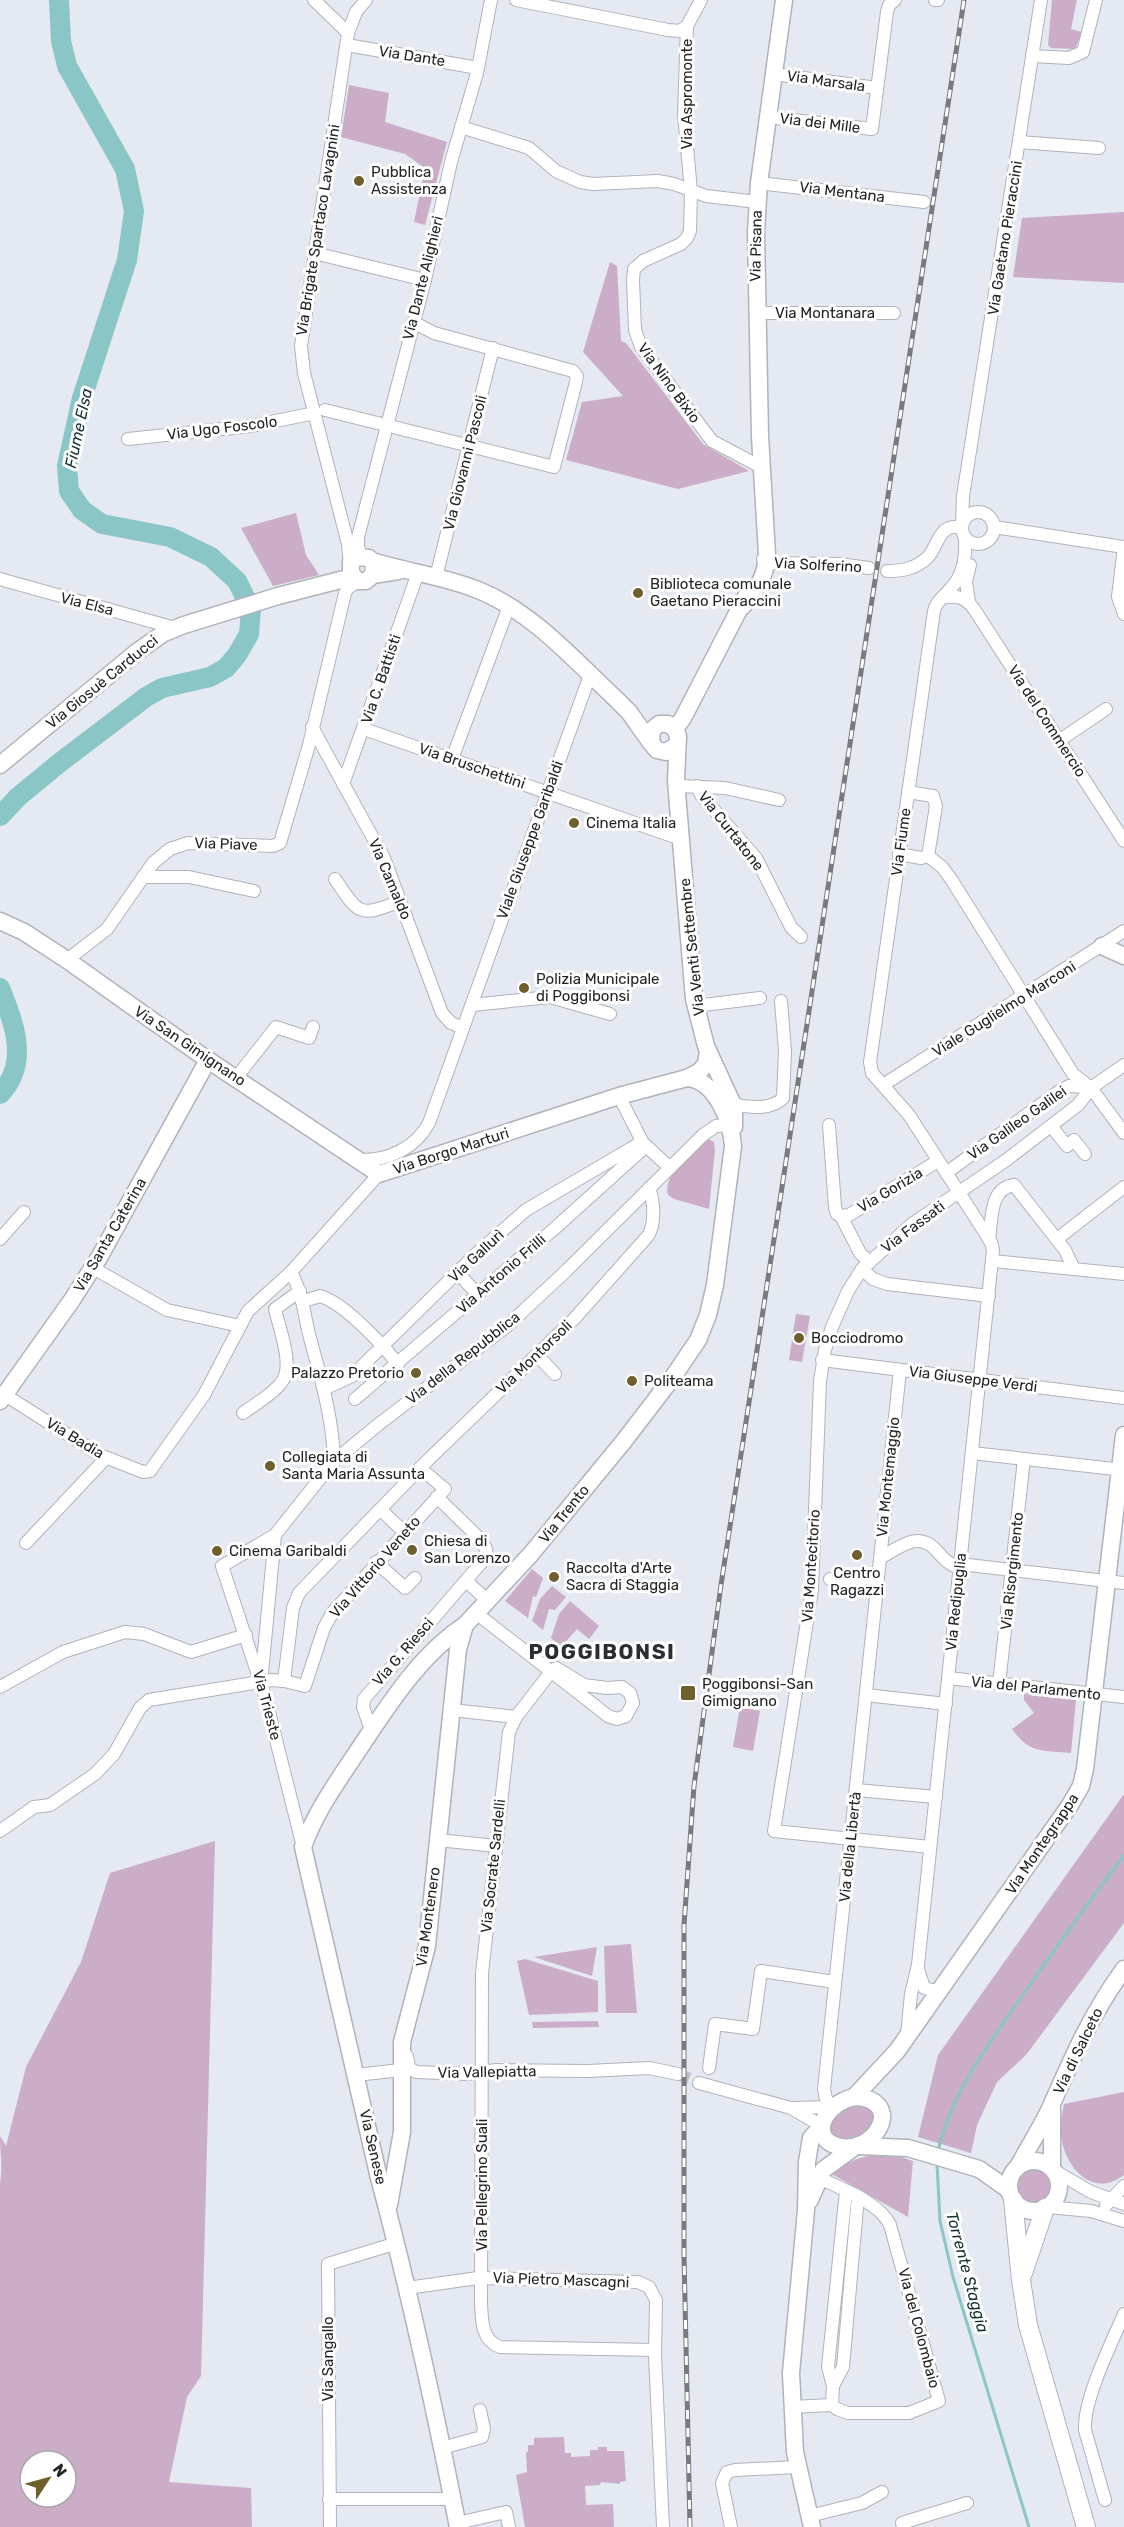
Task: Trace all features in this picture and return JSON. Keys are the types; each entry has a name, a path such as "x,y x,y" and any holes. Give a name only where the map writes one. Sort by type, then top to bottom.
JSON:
{"highway":[{"path":"1011,2195 1021,2280 1032,2338 1086,2527"},
{"path":"1021,2280 1047,2207"}],"main road":[{"name":"Via Pisana","path":"742,608 753,577 760,529 762,494 756,313 758,202 784,0"},
{"name":"Via Pisana","path":"654,747 652,729 672,732 742,608 760,584 767,563 767,530 762,494"},
{"name":"Via Giosuè Carducci","path":"0,765 144,646 183,625 361,569 411,572 436,577 478,590 509,606 539,628 590,675 628,712 654,747"},
{"name":"Via Giosuè Carducci","path":"628,712 672,732"},
{"path":"654,747 666,752 672,732"},
{"name":"Via Venti Settembre","path":"672,732 695,1006 708,1052 733,1104 735,1120 730,1131"},
{"name":"Via Venti Settembre","path":"654,747 669,766 673,782 677,786"},
{"name":"Via San Gimignano","path":"0,921 24,932 67,960 208,1060 379,1174"},
{"path":"1102,946 1124,956"},
{"path":"687,1078 702,1070 706,1064 708,1052"},
{"name":"Via Santa Caterina","path":"2,1398 93,1268 208,1060"},
{"path":"687,1078 696,1079 709,1089 720,1103 730,1131"},
{"name":"Via Borgo Marturi","path":"379,1174 619,1096 687,1078"},
{"name":"Via Trento","path":"303,1847 320,1809 371,1730 406,1682 531,1554 624,1441 698,1340 707,1320 715,1285 732,1164 730,1131"},
{"name":"Via Montegrappa","path":"854,2097 881,2070 907,2037 1077,1793 1085,1769 1094,1694 1116,1582 1124,1435"},
{"name":"Via Montenero","path":"388,2208 402,2132 403,2033 424,1958 456,1660 459,1640 470,1619"},
{"path":"440,1647 451,1650 456,1660"},
{"name":"Via Senese","path":"303,1847 397,2242 458,2525"},
{"name":"Via di Salceto","path":"1019,2165 1052,2103 1084,2032 1124,1969"},
{"path":"811,2522 797,2467 791,2407 794,2334 806,2210 813,2175 811,2138 822,2126 825,2116 832,2107 854,2097 868,2099 877,2105 882,2114 882,2124 876,2133 813,2175"},
{"name":"Via di Salceto","path":"1052,2103 1053,2170"},
{"path":"882,2124 908,2148"},
{"path":"822,2126 831,2144 842,2148 908,2148 979,2169 1019,2165 1033,2160 1047,2164 1053,2170 1059,2188 1057,2196 1047,2207 1031,2211 1024,2209 1011,2195 979,2169"},
{"path":"372,2143 379,2152 387,2154 393,2149 402,2132"},
{"path":"1011,2195 1010,2176 1019,2165"}],"street":[{"path":"314,0 347,39"},
{"name":"Via Brigate Spartaco Lavagnini","path":"361,569 349,550 320,412 301,351 347,39 356,12 366,0"},
{"name":"Via Dante Alighieri","path":"361,569 358,537 425,280 461,127 478,68 491,0"},
{"path":"516,0 547,3 671,31 681,31 687,26"},
{"name":"Via Aspromonte","path":"691,191 684,114 687,26 701,0"},
{"path":"877,88 888,8 894,0"},
{"name":"Via Gaetano Pieraccini","path":"963,530 962,501 968,475 1041,0"},
{"path":"1032,56 1069,58 1083,52 1096,0"},
{"name":"Via Dante","path":"347,39 478,68"},
{"name":"Via Marsala","path":"774,74 877,88"},
{"name":"Via dei Mille","path":"768,117 872,129 877,88"},
{"path":"461,127 529,148 556,171 580,182 593,184 653,180 674,184 710,197 758,202"},
{"path":"1019,142 1099,148"},
{"name":"Via Mentana","path":"759,183 924,202"},
{"name":"Via Nino Bixio","path":"691,191 691,226 687,238 676,246 643,261 634,269 636,336 656,368 712,441 761,467"},
{"path":"314,253 425,280"},
{"name":"Via Montanara","path":"756,313 894,313"},
{"path":"320,412 554,467 576,374 564,367 430,332 413,322"},
{"name":"Via Giovanni Pascoli","path":"436,577 493,348"},
{"name":"Via Ugo Foscolo","path":"128,439 251,426 320,412"},
{"name":"Via Gaetano Pieraccini","path":"968,475 971,513"},
{"path":"942,598 956,596 969,602 967,575 973,554 980,544 992,537 994,527 986,514 971,513 963,530"},
{"path":"887,571 914,568 932,552 943,531 952,527 963,530 974,544 980,544"},
{"path":"994,527 1124,547 1118,597 1124,614"},
{"path":"760,529 763,561 767,563"},
{"name":"Via Fiume","path":"963,530 965,559 960,576 934,611 870,1062 872,1073 909,1115 989,1240"},
{"name":"Via Solferino","path":"767,563 845,564 869,568"},
{"path":"312,727 345,593 361,569"},
{"name":"Via C. Battisti","path":"343,784 364,729 411,572"},
{"name":"Via Elsa","path":"0,579 146,618 183,625"},
{"name":"Via del Commercio","path":"969,602 1124,841"},
{"path":"452,759 509,606"},
{"name":"Viale Giuseppe Garibaldi","path":"357,1160 378,1160 391,1156 406,1147 424,1131 431,1118 590,675"},
{"path":"1059,740 1106,709"},
{"name":"Via Camaldo","path":"312,727 384,858 442,1013 448,1022 463,1028"},
{"name":"Via Piave","path":"67,960 107,930 158,858 184,843 273,846 280,843 312,727"},
{"name":"Via Bruschettini","path":"364,729 681,839"},
{"name":"Via Curtatone","path":"677,786 725,788 779,800"},
{"name":"Via Curtatone","path":"697,786 701,795 756,858 791,927 801,937"},
{"path":"908,792 930,795 936,801 928,856"},
{"path":"899,854 921,858 928,856"},
{"path":"928,856 948,874 1073,1074 1091,1088 1124,1133"},
{"path":"143,877 189,877 254,891"},
{"path":"335,879 352,904 361,911 373,912 401,901"},
{"name":"Viale Guglielmo Marconi","path":"883,1085 1124,931"},
{"path":"471,1005 550,997 610,1014"},
{"path":"695,1006 760,998"},
{"path":"733,1104 752,1107 773,1104 783,1099 785,1051 781,1001"},
{"path":"236,1078 276,1027 309,1038 313,1028"},
{"name":"Via Galileo Galilei","path":"960,1194 1082,1102 1091,1088 1124,1065"},
{"name":"Via Galileo Galilei","path":"946,1173 1061,1090 1074,1085 1091,1088"},
{"path":"619,1096 644,1144 669,1167"},
{"name":"Via della Repubblica","path":"222,1566 275,1535 334,1461 507,1326 709,1130 719,1125 730,1131"},
{"name":"Via Gorizia","path":"830,1125 835,1208 866,1265"},
{"path":"1051,1126 1067,1146 1074,1140 1085,1154"},
{"name":"Via Gallurì","path":"324,1389 350,1378 457,1272 532,1206 644,1144"},
{"name":"Via Antonio Frilli","path":"355,1399 478,1295 644,1144"},
{"name":"Via Gorizia","path":"841,1216 849,1215 938,1161"},
{"name":"Via Borgo Marturi","path":"150,1471 204,1395 249,1309 291,1272 379,1174"},
{"path":"989,1240 995,1199 1007,1186 1014,1185 1057,1239 1074,1269"},
{"path":"1057,1239 1124,1187"},
{"name":"Via Montorsoli","path":"284,1681 292,1613 297,1596 420,1468 580,1313 649,1235 652,1227 652,1203 649,1188"},
{"name":"Via Fassati","path":"866,1265 920,1217 960,1194"},
{"path":"0,1239 24,1212"},
{"name":"Via Redipuglia","path":"907,2037 911,1994 918,1965 993,1261 993,1248 989,1240"},
{"path":"993,1261 1124,1274"},
{"path":"866,1265 873,1279 886,1284 989,1296"},
{"name":"Via Montecitorio","path":"866,1265 852,1282 837,1314 822,1360 813,1582 774,1831 930,1847"},
{"path":"93,1268 167,1310 240,1326"},
{"path":"291,1272 302,1296 324,1389 334,1461"},
{"path":"457,1272 478,1295"},
{"path":"243,1413 276,1389 286,1376 287,1362 275,1309 302,1296 318,1296 339,1306 383,1345 398,1364"},
{"path":"537,1355 555,1374"},
{"name":"Via Giuseppe Verdi","path":"822,1360 1124,1398"},
{"name":"Via Montemaggio","path":"877,1585 900,1370"},
{"name":"Via Badia","path":"2,1398 106,1458 143,1472 150,1471"},
{"path":"972,1453 1122,1470"},
{"path":"26,1543 106,1458"},
{"name":"Via Risorgimento","path":"999,1683 1024,1459"},
{"name":"Via G. Riesci","path":"371,1730 363,1707 364,1699 388,1668 486,1558 486,1549 479,1539 420,1468"},
{"name":"Via Vittorio Veneto","path":"284,1681 304,1686 330,1616 376,1562 441,1493"},
{"path":"381,1509 404,1532"},
{"path":"262,1678 275,1535"},
{"path":"880,1558 921,1540 930,1544 950,1564 1116,1582"},
{"path":"376,1562 405,1588 415,1578"},
{"name":"Via Trieste","path":"222,1566 262,1678 303,1847"},
{"path":"830,1579 877,1585"},
{"path":"466,1581 487,1600"},
{"name":"Via della Libertà","path":"832,2107 826,2099 824,2089 877,1585"},
{"path":"470,1619 612,1718 622,1718 629,1713 633,1703 630,1693 622,1687 607,1688 580,1684 559,1668 550,1673"},
{"path":"0,1687 63,1652 125,1632 144,1634 191,1652 246,1635"},
{"name":"Via Socrate Sardelli","path":"481,2072 482,1973 507,1741 516,1717 550,1673"},
{"path":"0,1831 34,1807 50,1805 103,1767 114,1754 146,1702 262,1678 284,1681"},
{"name":"Via del Parlamento","path":"948,1678 1124,1697"},
{"path":"604,1713 600,1703 603,1692 607,1688"},
{"path":"866,1695 945,1704"},
{"path":"452,1710 516,1717"},
{"path":"856,1790 936,1797"},
{"path":"438,1840 496,1846"},
{"name":"Via Vallepiatta","path":"424,1958 424,1982 409,2035 407,2057 409,2068 416,2072 649,2068 678,2074"},
{"path":"918,1965 922,1986 931,1991 940,1992"},
{"path":"709,2068 715,2024 753,2029 761,1971 835,1982"},
{"path":"356,2075 401,2070"},
{"name":"Via Pellegrino Suali","path":"481,2072 483,2170 481,2278 485,2334 492,2343 500,2347 655,2350"},
{"path":"699,2083 790,2108 822,2126"},
{"path":"790,2108 832,2107"},
{"path":"1053,2170 1085,2189 1124,2204"},
{"name":"Via del Colombaio","path":"791,2407 832,2405 848,2413 909,2413 939,2401 892,2230 881,2212 852,2194 813,2175"},
{"path":"1103,2214 1110,2199 1124,2186"},
{"path":"832,2405 833,2386 828,2367 852,2194"},
{"path":"1047,2207 1084,2210 1124,2221"},
{"name":"Via Sangallo","path":"330,2527 328,2264 397,2242"},
{"name":"Via Pietro Mascagni","path":"407,2288 481,2278 646,2284 652,2290 656,2300 655,2350"},
{"path":"1105,2500 1085,2430 1085,2420 1095,2386 1124,2314"},
{"path":"655,2350 663,2527"},
{"path":"442,2448 482,2437 484,2429 480,2410"},
{"path":"731,2527 722,2483 727,2472 797,2467"},
{"path":"811,2522 862,2503 882,2492"},
{"path":"329,2499 453,2499"},
{"path":"903,2527 902,2523 967,2503"},
{"name":"Via Senese","path":"458,2525 506,2512 509,2527"}],"shaded area":[{"path":"1052,0 1077,0 1071,29 1082,32 1075,49 1051,48 1048,45"},
{"path":"349,85 389,93 385,122 447,142 425,225 414,222 425,168 405,154 341,137"},
{"path":"1124,212 1124,283 1013,277 1022,218"},
{"path":"610,262 617,266 621,341 626,343 703,444 749,471 678,489 566,460 582,402 623,396 583,352"},
{"path":"296,513 306,555 319,575 273,586 241,528"},
{"path":"708,1139 714,1142 715,1150 709,1209 674,1199 668,1195 667,1187 674,1171"},
{"name":"Bocciodromo","path":"796,1314 810,1316 802,1362 789,1360"},
{"path":"532,1569 543,1578 536,1597 533,1596 528,1618 505,1601"},
{"path":"552,1586 566,1597 555,1610 549,1609 543,1630 532,1621 540,1599"},
{"path":"570,1601 599,1626 589,1639 577,1629 561,1647 551,1638 559,1614"},
{"path":"1024,1694 1076,1700 1071,1753 1044,1751 1031,1747 1012,1729 1034,1713 1024,1700"},
{"path":"740,1707 760,1711 753,1751 733,1747"},
{"path":"1124,1794 1124,1923 1026,2055 997,2082 977,2125 971,2153 918,2137 938,2055"},
{"path":"215,1841 201,2376 187,2397 169,2482 251,2488 252,2527 0,2527 0,2136 6,2146 26,2067 81,1962 110,1873"},
{"path":"631,1944 637,2013 606,2013 604,1946"},
{"path":"597,1947 592,1976 534,1957"},
{"path":"525,1959 598,1981 598,2012 529,2015 517,1961"},
{"path":"598,2021 599,2027 533,2028 532,2022"},
{"path":"1124,2092 1124,2175 1113,2182 1102,2184 1091,2182 1075,2169 1064,2148 1061,2128 1064,2104"},
{"path":"858,2104 874,2110 874,2130 844,2143 831,2136 830,2120 839,2110"},
{"path":"895,2155 913,2161 908,2217 830,2173 861,2158"},
{"path":"1035,2166 1048,2171 1053,2184 1048,2197 1035,2202 1022,2197 1017,2184 1022,2171"},
{"path":"564,2437 565,2453 571,2453 571,2457 590,2456 590,2450 598,2450 598,2447 607,2447 607,2451 624,2451 626,2481 620,2484 601,2482 600,2485 585,2486 586,2505 613,2504 614,2527 525,2527 516,2475 527,2472 528,2445 534,2445 534,2438"}],"waterway":[{"name":"Fiume Elsa","path":"0,816 18,797 58,764 146,697 162,688 210,677 226,668 237,655 249,634 251,609 237,581 211,557 170,537 102,524 82,510 69,491 67,466 82,398 127,260 134,211 125,169 67,66 61,41 59,0"},
{"name":"Fiume Elsa","path":"0,988 14,1029 17,1056 15,1069 0,1094"},
{"name":"Torrente Staggia","path":"938,2151 944,2129 962,2088 986,2048 1061,1940 1124,1856"},
{"name":"Torrente Staggia","path":"937,2164 940,2221 953,2277 1029,2527"}],"tunnel":[{"path":"678,2074 699,2083"}],"railway":[{"path":"690,2527 684,2255 684,1925 694,1786 721,1585 964,0"}],"place":[{"name":"Pubblica Assistenza","path":"359,181"},
{"name":"Biblioteca comunale Gaetano Pieraccini","path":"638,593"},
{"name":"Cinema Italia","path":"574,823"},
{"name":"Polizia Municipale di Poggibonsi","path":"524,988"},
{"name":"Bocciodromo","path":"799,1338"},
{"name":"Palazzo Pretorio","path":"416,1373"},
{"name":"Politeama","path":"632,1381"},
{"name":"Collegiata di Santa Maria Assunta","path":"270,1466"},
{"name":"Chiesa di San Lorenzo","path":"412,1550"},
{"name":"Cinema Garibaldi","path":"217,1551"},
{"name":"Centro Ragazzi","path":"857,1555"},
{"name":"Raccolta d'Arte Sacra di Staggia","path":"554,1577"},
{"name":"Poggibonsi-San Gimignano","path":"688,1693"}],"district":[{"name":"POGGIBONSI","path":"602,1652"}]}
